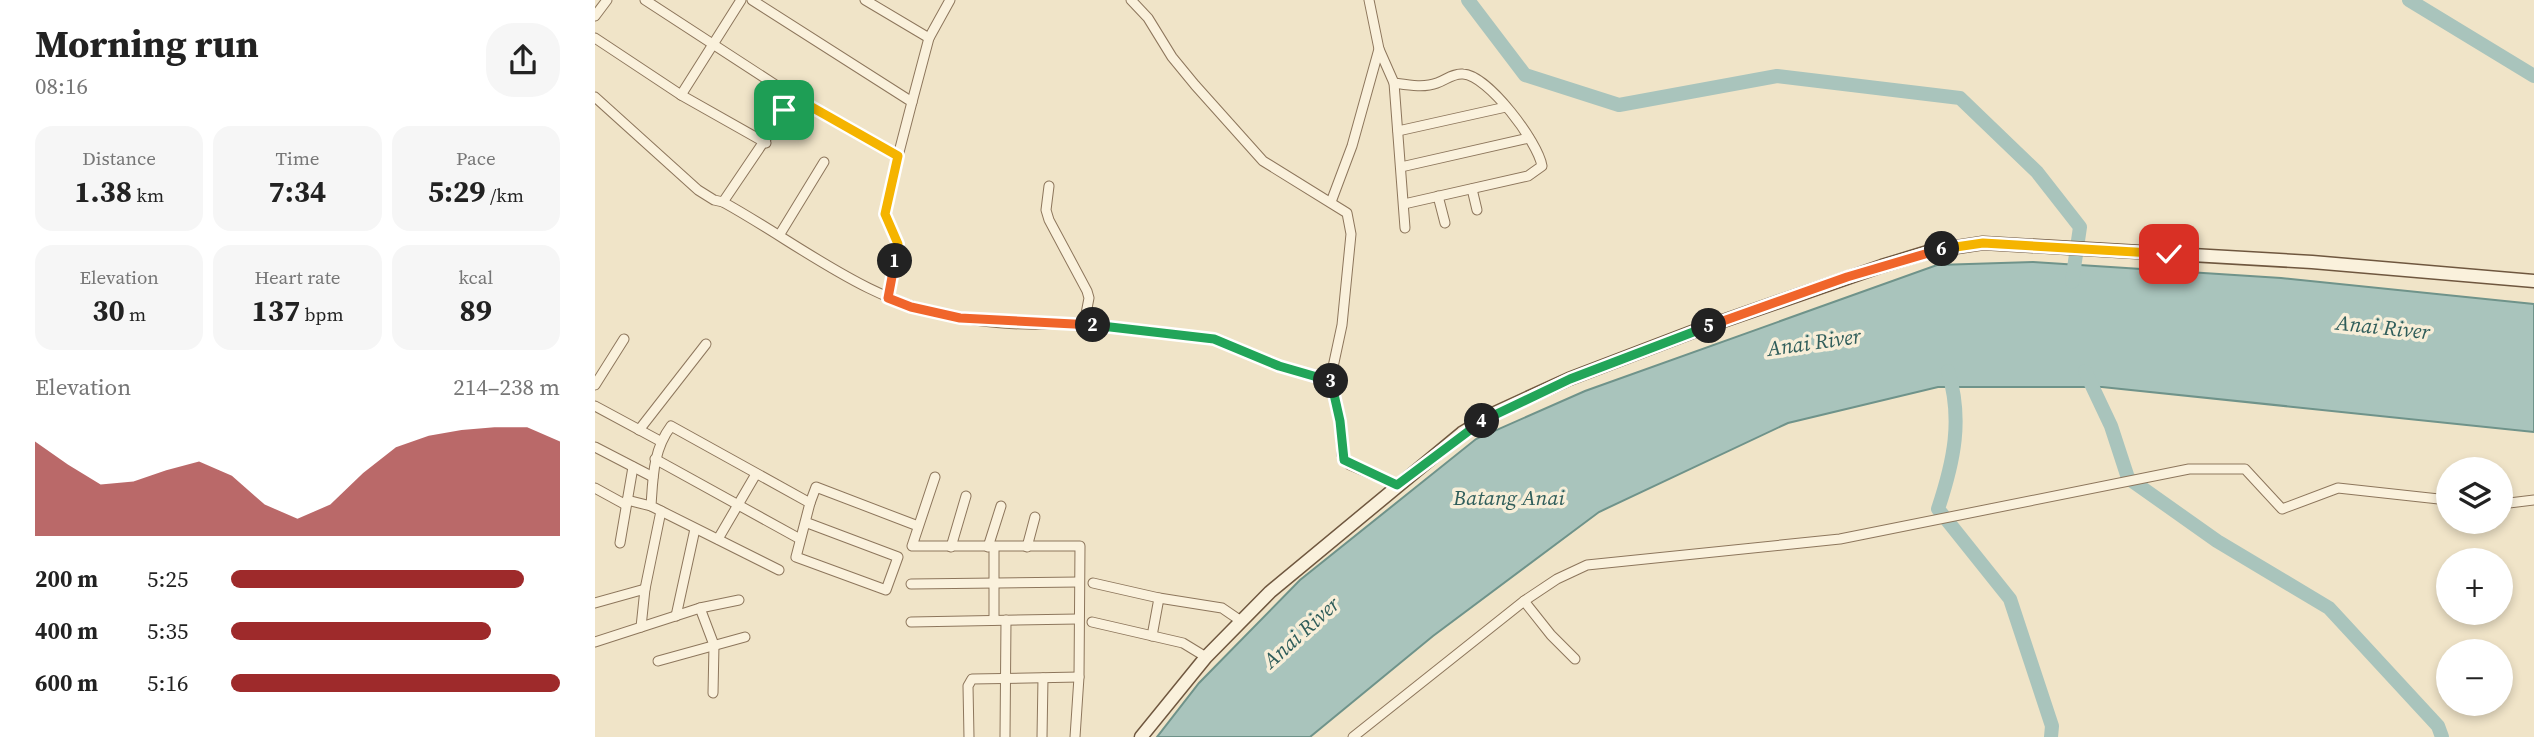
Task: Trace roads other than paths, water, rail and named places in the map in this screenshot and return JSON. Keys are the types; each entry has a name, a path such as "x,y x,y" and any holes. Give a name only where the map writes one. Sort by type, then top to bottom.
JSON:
{"street":[{"path":"595,16 607,0"},
{"path":"645,0 715,43 794,97 898,156"},
{"path":"681,95 741,0"},
{"path":"752,0 912,102"},
{"path":"865,0 929,38"},
{"path":"888,298 898,244 885,214 929,38 950,0"},
{"path":"1131,0 1148,18 1172,57 1263,161 1279,174 1347,213 1351,234 1342,326 1331,381 1340,421 1344,460 1397,485"},
{"path":"1369,0 1380,49 1394,83 1405,228"},
{"path":"595,38 681,95 766,142"},
{"path":"1331,202 1352,146 1380,49"},
{"path":"1394,83 1428,85 1458,73 1469,75 1506,107 1541,159 1539,171 1528,176 1404,204"},
{"path":"595,97 705,196 723,202 780,234 823,265 911,307 960,318 1040,324 1084,324 1214,339 1279,366 1331,381"},
{"path":"723,202 794,97"},
{"path":"1398,131 1506,107"},
{"path":"1401,167 1529,138"},
{"path":"780,234 824,162"},
{"path":"1049,186 1049,220 1089,298 1084,324"},
{"path":"1472,188 1477,210"},
{"path":"1438,196 1445,223"},
{"path":"1141,737 1206,657 1241,621 1397,485 1462,433 1497,412 1570,379 1752,310 1882,266 1958,246 1983,243 2312,262 2534,281"},
{"path":"595,385 624,339"},
{"path":"639,430 706,344"},
{"path":"595,406 660,441"},
{"path":"651,506 655,459 660,441 671,426 810,503"},
{"path":"595,447 653,477"},
{"path":"655,459 736,506 800,538"},
{"path":"620,543 633,467"},
{"path":"1353,737 1524,601 1557,579 1587,565 1840,539 2189,469 2239,467 2255,477 2282,509 2338,488 2436,499"},
{"path":"718,538 756,474"},
{"path":"935,477 912,546 1080,546 1079,677 1075,737"},
{"path":"805,522 898,557 886,590 796,557 800,538 810,503 816,487 918,526"},
{"path":"595,488 627,502 651,506 779,570"},
{"path":"951,547 965,496"},
{"path":"2513,503 2534,500"},
{"path":"993,620 991,547 1001,506"},
{"path":"641,627 645,589 661,512"},
{"path":"1027,547 1035,517"},
{"path":"676,616 695,529"},
{"path":"911,584 1079,582"},
{"path":"1093,583 1159,598 1222,608 1241,621"},
{"path":"595,603 645,589"},
{"path":"1152,636 1159,598"},
{"path":"595,642 700,608 739,600"},
{"path":"1524,601 1551,635 1575,659"},
{"path":"700,608 714,645 713,693"},
{"path":"911,622 1079,619"},
{"path":"1005,737 1006,620"},
{"path":"1092,622 1190,646 1206,657"},
{"path":"658,661 745,637"},
{"path":"969,737 969,681 1079,677"},
{"path":"1042,737 1043,678"}],"water":[{"name":"Batang Anai","path":"2033,262 2281,278 2534,304 2534,432 2102,387 1938,387 1788,423 1599,512 1433,636 1310,737 1157,737 1199,683 1300,580 1476,439 1585,391 1937,265"}],"waterway":[{"path":"1468,0 1525,75 1619,105 1777,76 1960,98 2037,172 2080,227 2072,282"},
{"path":"2409,0 2534,76"},
{"path":"1948,371 1955,406 1955,440 1938,509 2010,599 2052,726 2051,737"},
{"path":"2085,371 2111,426 2128,478 2217,541 2329,608 2438,726 2442,737"}],"water label":[{"name":"Anai River","path":"2383,327"},
{"name":"Anai River","path":"1814,342"},
{"name":"Anai River","path":"1301,632"}]}
